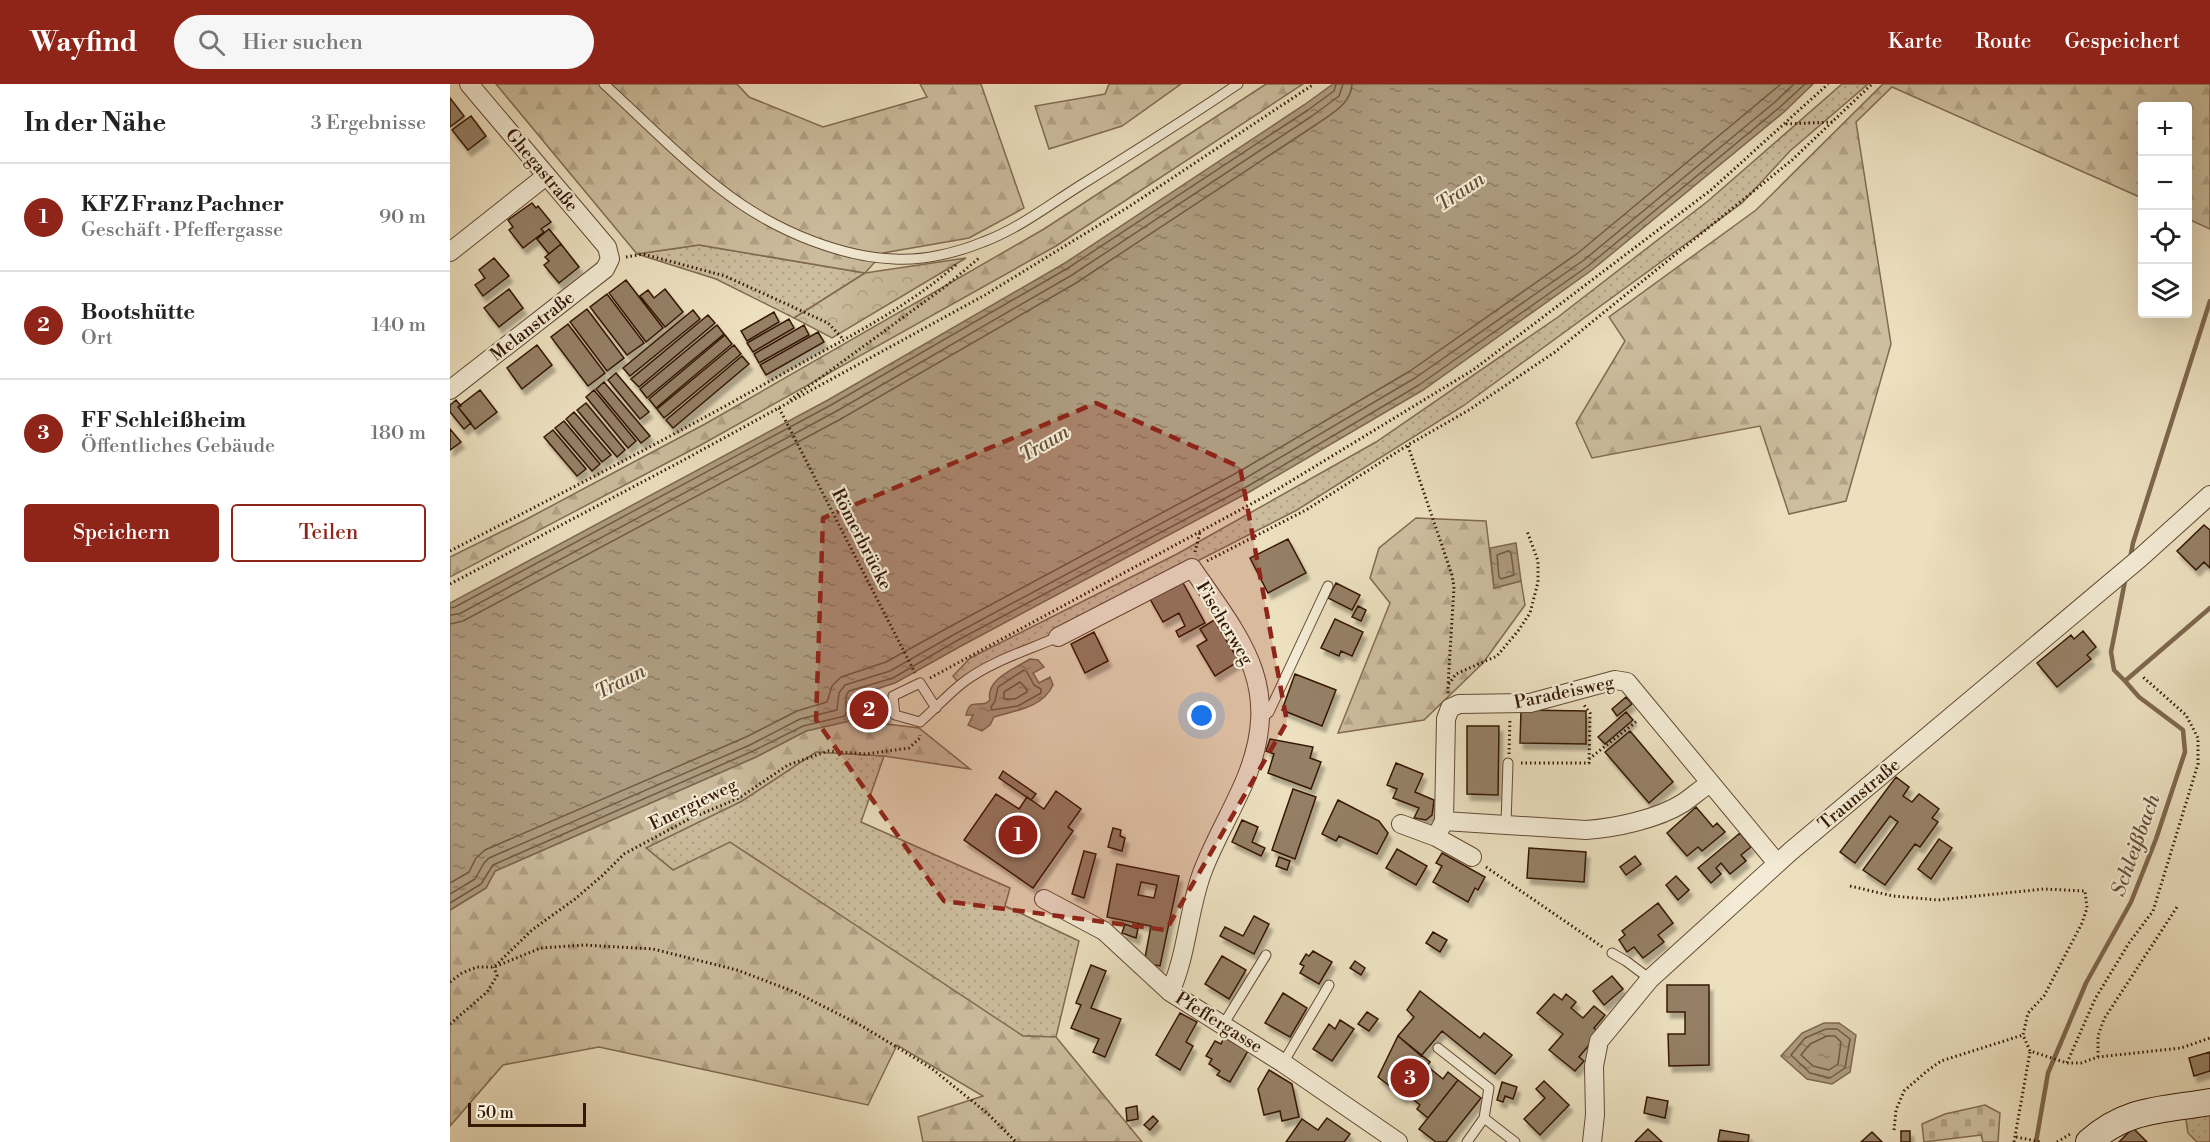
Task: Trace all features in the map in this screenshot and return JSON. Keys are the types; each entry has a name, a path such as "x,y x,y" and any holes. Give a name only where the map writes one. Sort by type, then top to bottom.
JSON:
{"main road":[{"path":"2089,1142 2105,1128 2134,1114 2210,1102"}],"street":[{"name":"Ghegastraße","path":"469,84 607,247 610,259"},
{"path":"450,252 546,176"},
{"name":"Melanstraße","path":"450,390 605,269 610,259"},
{"name":"Traunstraße","path":"1592,1142 1595,1115 1594,1066 1599,1041 1650,979 1777,863 2140,558 2210,495"},
{"name":"Fischerweg","path":"1058,637 1192,568 1235,633 1256,676 1260,693 1261,720 1255,752 1248,773 1197,887 1178,971 1170,992"},
{"name":"Paradeisweg","path":"1450,708 1459,704 1530,703 1615,680 1627,682 1777,863"},
{"path":"1436,837 1444,821 1446,719 1450,708"},
{"path":"1444,821 1586,830 1627,824 1675,808 1710,783"},
{"path":"1401,824 1436,837 1472,857"},
{"name":"Pfeffergasse","path":"1044,899 1104,931 1170,992 1283,1063 1398,1142"}],"lane":[{"path":"604,84 698,169 742,205 792,232 822,243 876,258 897,260 932,256 982,243 1014,226 1161,136 1238,84"},
{"name":"Fischerweg","path":"1261,720 1269,712 1328,585"},
{"path":"936,708 920,683 893,696 895,715 920,722 936,708 966,681 999,662 1058,637"},
{"path":"1506,824 1508,763"},
{"path":"1612,953 1650,979"},
{"path":"1223,1025 1266,955"},
{"path":"1283,1063 1329,985"},
{"path":"1438,1048 1489,1088 1484,1118 1467,1142"},
{"path":"1484,1118 1515,1142"}],"path":[{"path":"450,584 779,408 993,290 1130,206 1314,84"},
{"path":"920,683 1273,492 1473,370 1711,190 1828,84"},
{"path":"1192,568 1306,510 1408,445 1469,410 1555,352 1792,160 1872,84"},
{"path":"1784,124 1833,122"},
{"path":"610,259 643,254 725,276 828,323 844,339"},
{"path":"779,408 946,286 980,256"},
{"path":"450,551 670,438 844,339 941,278 958,264"},
{"path":"941,278 946,286"},
{"name":"Römerbrücke","path":"779,408 920,683"},
{"path":"1408,445 1454,587 1448,685 1450,708"},
{"path":"1448,685 1456,674 1497,656 1530,613 1538,582 1538,561 1527,531"},
{"path":"1192,568 1200,532"},
{"path":"2067,1063 2095,999 2129,943 2153,911 2198,764 2198,738 2186,715 2143,677"},
{"path":"1510,704 1508,763 1589,763 1590,713 1573,691"},
{"path":"1589,759 1651,711"},
{"name":"Energieweg","path":"494,968 532,930 575,899 624,854 689,819 739,798 788,765 828,751 866,754 909,748 920,738 920,722"},
{"path":"1472,857 1612,953"},
{"path":"1850,886 1893,896 1938,900 2044,889 2085,891 2087,908 2082,923 2043,996 2028,1013 2023,1035 2030,1051 2015,1140 2041,1142"},
{"path":"2098,1058 2098,1036 2104,1019 2176,907"},
{"path":"450,982 462,973 477,967 494,968 541,948 584,945 652,949 737,970 795,992 872,1032 931,1068 987,1113 1016,1142"},
{"path":"450,1024 487,992 497,976 494,968"},
{"path":"1894,1130 1896,1110 1904,1091 1927,1071 1941,1061 1959,1054 2023,1035"},
{"path":"2030,1051 2067,1063 2081,1063 2098,1058 2181,1048 2210,1038"}],"highlighted area":[{"path":"1096,403 1240,467 1287,722 1166,930 944,901 816,720 823,518"}],"green space":[{"path":"496,84 737,84 749,97 823,127 927,97 920,84 981,84 1024,208 969,238 883,253 865,273 699,245 637,254"},
{"path":"1109,84 1181,84 1122,126 1049,149 1035,106 1105,94"},
{"path":"1266,84 1303,84 1056,246 699,446 450,577 450,557 525,520 705,424 1044,229"},
{"path":"1842,84 1868,84 1790,151 1742,203 1463,406 1297,510 959,683 953,676 970,658 1177,554 1376,442 1558,317 1708,201"},
{"path":"1883,84 2210,84 2210,229 2192,221 2192,102 2138,102 2138,196 1892,87 1856,122 1891,344 1846,501 1789,514 1760,426 1592,458 1576,423 1625,341 1609,317 1756,210"},
{"path":"699,245 865,273 794,318 716,279 637,254"},
{"path":"966,258 832,338 794,318 865,273"},
{"path":"1416,518 1486,521 1494,588 1521,581 1525,605 1483,663 1424,720 1338,733 1390,603 1370,578 1379,548"},
{"path":"854,720 919,728 970,769 884,756 816,752 742,801 646,848 673,870 730,842 1023,1036 1056,1037 1142,1142 923,1142 918,1117 983,1096 897,1045 868,1105 599,1047 503,1065 450,1126 450,910 486,888 495,871 756,757 806,731"},
{"path":"816,752 884,756 861,822 1010,888 1005,906 1079,941 1056,1037 1023,1036 673,870 645,847 742,801"},
{"path":"1985,1105 2000,1113 1998,1142 1983,1142 1981,1135 1924,1142 1922,1124 1945,1114"},
{"path":"2210,1110 2210,1142 2197,1142 2188,1133 2185,1114"}],"water":[{"name":"Traun","path":"1333,84 1813,84 1784,112 1592,270 1423,390 1251,491 895,683 852,697 854,720 806,731 756,757 495,871 486,888 450,910 450,603 828,400 1065,263"},
{"path":"1516,543 1521,581 1494,588 1490,548"},
{"path":"1030,659 1038,660 1044,667 1033,673 1039,683 1050,677 1053,685 1048,693 1028,707 994,717 990,725 982,731 968,725 973,715 966,715 969,707 990,700 992,686 997,680"},
{"path":"1824,1023 1839,1023 1856,1035 1850,1072 1832,1084 1807,1079 1781,1056 1802,1033"}],"building":[{"path":"450,98 464,116 450,127"},
{"path":"471,116 486,136 468,150 452,130"},
{"path":"532,203 536,208 538,206 551,222 541,229 544,232 523,248 509,230 513,227 508,220"},
{"path":"549,229 561,244 549,254 537,239"},
{"path":"561,244 579,267 559,283 544,265 549,261 545,257"},
{"path":"494,258 509,276 483,296 475,285 485,278 479,270"},
{"path":"626,280 663,328 646,342 609,293"},
{"path":"509,289 523,308 499,327 484,308"},
{"path":"665,289 683,312 665,327 640,296 648,290 654,298"},
{"path":"607,294 644,343 627,355 590,307"},
{"path":"587,309 624,358 607,371 570,322"},
{"path":"693,310 700,319 630,376 623,368"},
{"path":"774,312 779,322 747,341 741,331"},
{"path":"708,315 715,323 639,387 631,379"},
{"path":"789,319 794,328 753,352 747,343"},
{"path":"568,324 605,373 588,386 551,337"},
{"path":"717,325 724,334 647,398 640,389"},
{"path":"804,325 809,335 759,363 754,354"},
{"path":"818,332 824,342 766,375 760,365"},
{"path":"725,335 732,344 656,408 649,399"},
{"path":"537,345 552,365 522,389 507,368"},
{"path":"734,345 741,354 664,418 657,409"},
{"path":"742,356 749,364 673,428 666,420"},
{"path":"616,373 649,412 640,419 608,380"},
{"path":"604,382 650,436 641,443 596,389"},
{"path":"480,390 497,412 475,429 458,407"},
{"path":"594,390 636,441 628,448 586,397"},
{"path":"456,400 461,406 458,407 471,423 464,429 450,412 450,405"},
{"path":"586,403 625,450 617,457 577,410"},
{"path":"574,412 611,455 602,462 566,419"},
{"path":"564,421 600,464 592,471 555,428"},
{"path":"450,429 461,442 450,450"},
{"path":"553,430 586,469 577,476 544,437"},
{"path":"2204,525 2210,530 2210,568 2204,562 2196,570 2177,551"},
{"path":"1288,539 1306,573 1268,593 1250,558"},
{"path":"1182,581 1205,623 1179,637 1176,631 1185,626 1179,613 1163,622 1150,599"},
{"path":"1336,583 1360,595 1352,610 1328,598"},
{"path":"1358,606 1366,610 1361,621 1352,617"},
{"path":"1335,619 1363,632 1352,656 1341,651 1339,656 1321,648"},
{"path":"1214,620 1239,661 1215,676 1197,646 1207,640 1200,629"},
{"path":"2083,631 2096,647 2087,655 2091,659 2057,687 2037,663 2071,635 2074,639"},
{"path":"1094,632 1108,661 1085,673 1071,644"},
{"path":"1295,674 1336,690 1322,726 1282,710"},
{"path":"883,696 887,718 856,723 852,701"},
{"path":"1626,697 1632,704 1617,716 1612,709"},
{"path":"1521,710 1586,711 1586,744 1520,743"},
{"path":"1626,712 1633,720 1605,744 1598,737"},
{"path":"1467,726 1499,726 1498,795 1467,794"},
{"path":"1630,731 1673,782 1649,803 1605,752"},
{"path":"1270,739 1313,747 1310,758 1321,762 1311,789 1268,773 1274,754 1266,751"},
{"path":"1396,763 1423,774 1415,792 1434,800 1432,815 1426,820 1414,818 1419,808 1393,798 1397,789 1387,785"},
{"path":"1003,771 1036,794 1031,800 999,778"},
{"path":"1896,777 1909,787 1903,796 1912,802 1919,794 1939,809 1932,818 1938,822 1920,847 1915,844 1885,885 1863,870 1898,822 1890,816 1855,863 1840,852"},
{"path":"1293,789 1316,797 1295,859 1272,850"},
{"path":"1056,791 1081,809 1068,827 1073,831 1033,888 964,840 996,794 1019,809 1027,797 1044,809"},
{"path":"1338,800 1379,821 1388,833 1377,854 1339,836 1336,841 1322,834"},
{"path":"1696,807 1713,827 1717,823 1725,832 1702,851 1698,847 1687,856 1667,833"},
{"path":"1242,820 1258,827 1252,842 1265,848 1261,856 1232,842"},
{"path":"1113,828 1121,830 1120,836 1125,838 1122,851 1108,847"},
{"path":"1740,833 1751,847 1741,855 1746,861 1730,874 1721,863 1716,868 1721,874 1711,883 1698,868"},
{"path":"1939,839 1952,848 1931,879 1918,869"},
{"path":"1529,848 1586,852 1584,882 1527,878"},
{"path":"1397,849 1427,866 1416,885 1386,868"},
{"path":"1084,851 1096,854 1084,898 1072,894"},
{"path":"1442,853 1485,877 1478,890 1475,888 1468,902 1433,882 1442,866 1436,863"},
{"path":"1635,856 1641,864 1626,875 1620,867"},
{"path":"1279,857 1290,861 1287,870 1276,866"},
{"path":"1117,864 1179,876 1160,966 1144,963 1151,926 1107,917","holes":["1141,882 1157,885 1154,898 1138,895"]},
{"path":"1676,876 1689,890 1678,900 1666,885"},
{"path":"1658,903 1673,923 1658,935 1664,942 1643,958 1634,947 1627,952 1619,940 1625,935 1622,931"},
{"path":"1254,916 1269,924 1254,954 1220,936 1225,927 1243,936"},
{"path":"1125,924 1138,929 1136,938 1122,933"},
{"path":"1433,932 1447,940 1440,952 1426,943"},
{"path":"1313,951 1332,962 1319,984 1300,973 1304,966 1300,964 1306,954 1309,956"},
{"path":"1222,956 1246,970 1229,999 1205,984"},
{"path":"1355,961 1365,968 1361,975 1350,968"},
{"path":"1091,965 1106,971 1091,1008 1121,1019 1105,1057 1093,1052 1099,1039 1071,1028 1081,1005 1076,1003"},
{"path":"1612,976 1623,989 1604,1005 1593,991"},
{"path":"1667,985 1709,985 1709,1065 1669,1066 1668,1034 1685,1034 1685,1012 1667,1012"},
{"path":"1420,991 1480,1038 1484,1033 1512,1055 1495,1074 1442,1031 1421,1056 1398,1036 1414,1017 1407,1010"},
{"path":"1283,993 1307,1008 1290,1037 1265,1023"},
{"path":"1554,994 1562,1000 1566,994 1576,1002 1571,1008 1583,1018 1594,1006 1605,1015 1594,1028 1599,1033 1579,1057 1584,1061 1575,1071 1549,1050 1563,1034 1537,1013"},
{"path":"1367,1012 1378,1019 1369,1031 1358,1024"},
{"path":"1180,1013 1197,1022 1186,1042 1193,1046 1180,1070 1156,1055"},
{"path":"1340,1020 1354,1029 1332,1061 1313,1049 1329,1024 1335,1029"},
{"path":"1398,1036 1430,1062 1427,1066 1443,1079 1448,1072 1458,1080 1428,1118 1417,1109 1420,1105 1406,1094 1404,1097 1378,1077"},
{"path":"1224,1037 1248,1051 1230,1082 1217,1075 1220,1071 1209,1064 1212,1059 1206,1056 1215,1041 1221,1044"},
{"path":"2210,1052 2210,1071 2194,1076 2189,1058"},
{"path":"1269,1070 1292,1084 1299,1117 1282,1121 1280,1111 1264,1115 1258,1089"},
{"path":"1458,1080 1481,1098 1446,1142 1436,1142 1419,1129"},
{"path":"1544,1081 1569,1105 1540,1135 1524,1119 1545,1098 1536,1089"},
{"path":"1502,1082 1517,1087 1513,1099 1505,1096 1503,1102 1497,1100"},
{"path":"1647,1097 1668,1101 1665,1118 1644,1113"},
{"path":"1137,1106 1138,1119 1127,1121 1126,1108"},
{"path":"1153,1116 1158,1121 1150,1130 1144,1125"},
{"path":"1327,1118 1350,1134 1344,1142 1286,1142 1302,1119 1318,1130"},
{"path":"2133,1128 2147,1142 2119,1142"},
{"path":"1648,1129 1662,1142 1635,1142"},
{"path":"1720,1130 1749,1135 1748,1142 1718,1141"},
{"path":"1901,1131 1910,1131 1910,1142 1901,1142"},
{"path":"1872,1132 1882,1142 1861,1142"}],"waterway":[{"path":"2130,559 2133,543 2210,301"},
{"path":"2125,681 2114,670 2111,652 2126,576"},
{"name":"Schleißbach","path":"2036,1142 2048,1073 2086,983 2131,902 2156,839 2185,752 2183,730 2139,697 2125,681 2210,608"}],"place":[{"name":"Bootshütte","path":"869,710"},
{"name":"KFZ Franz Pachner","path":"1018,835"},
{"name":"FF Schleißheim","path":"1410,1078"}]}
